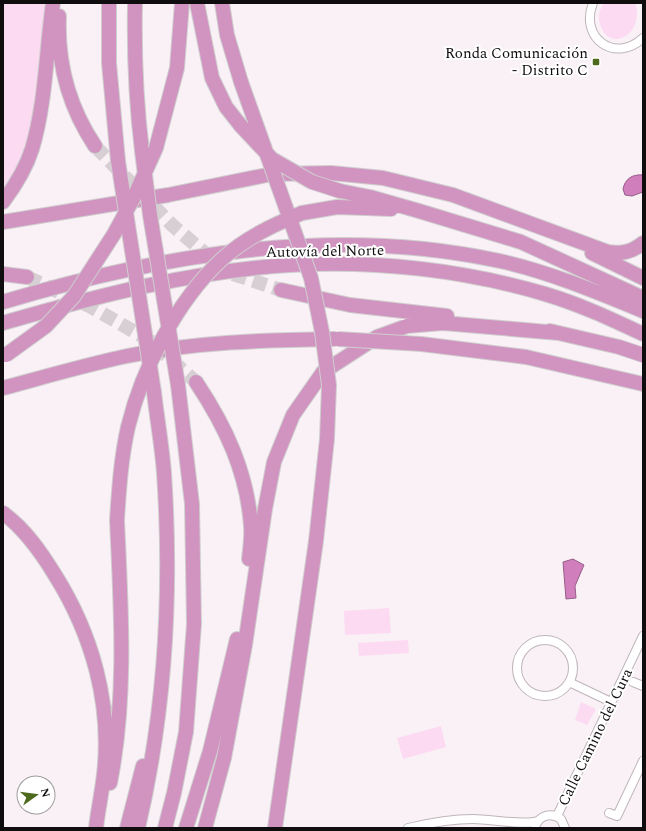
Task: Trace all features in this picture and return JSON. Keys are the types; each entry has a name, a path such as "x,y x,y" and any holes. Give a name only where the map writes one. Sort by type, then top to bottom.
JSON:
{"highway":[{"path":"3,202 17,184 32,149 41,106 53,3"},
{"path":"60,3 58,36 63,73 71,101 82,127 95,146"},
{"path":"109,3 110,70 118,161 154,392 164,472 167,534 166,604 162,672 148,786 138,828"},
{"path":"135,3 134,60 136,102 150,215 178,385 192,504 194,624 186,732 165,828"},
{"path":"5,356 46,326 74,296 114,234 134,197 156,148 177,68 182,3"},
{"path":"197,3 212,78 226,107 241,126 272,159 312,182 340,191 370,197 419,211 521,242 643,298"},
{"path":"222,3 227,36 241,82 311,278 322,332 329,385 328,439 315,549 275,828"},
{"path":"3,222 168,196 272,174 331,173 383,178 453,195 608,252 629,252 643,243"},
{"path":"101,828 114,765 119,712 121,658 117,520 121,470 128,426 141,386 160,343 179,310 221,260 246,240 272,225 302,213 337,207 419,211"},
{"path":"530,224 643,278"},
{"name":"Autovía del Norte","path":"3,302 42,290 189,258 247,249 332,245 390,246 447,252 501,262 549,275 643,311"},
{"name":"Autovía del Norte","path":"3,323 101,296 190,278 291,265 334,265 389,267 447,272 500,282 547,294 643,334"},
{"path":"3,274 27,277"},
{"path":"281,290 350,305 502,322 559,333 643,355"},
{"path":"205,828 224,758 244,653 265,509 274,462 293,415 324,372 377,338 407,326 443,323 559,333"},
{"path":"3,388 127,356 190,346 248,340 338,339 421,344 526,357 626,380 643,386"},
{"path":"186,828 210,751 237,641 248,577 251,527 245,487 234,450 217,413 196,382"},
{"path":"3,513 38,548 63,587 81,622 96,664 104,716 104,773 96,828"},
{"path":"127,828 142,770 155,686 162,672"}],"street":[{"path":"593,3 589,23 592,32 598,41 617,49 627,48 636,44 643,38"},
{"name":"Calle Camino del Cura","path":"557,816 643,636"},
{"path":"540,640 549,640 558,643 565,648 572,660 572,674 569,682 563,689 550,695 537,695 528,691 522,684 518,675 517,666 519,657 524,649 531,643 540,640"},
{"path":"569,682 611,702"},
{"path":"633,682 643,686"},
{"path":"609,813 617,816 643,761"},
{"path":"408,828 472,819 500,820 535,826 544,816 550,815 557,816 562,820 566,828"}],"shaded area":[{"path":"3,3 45,3 39,76 31,125 15,170 3,191"},
{"path":"604,3 635,3 637,14 635,23 631,31 625,36 618,39 611,38 605,33 600,24 599,18 600,10"},
{"path":"643,175 643,192 632,196 625,195 623,189 625,182 632,176"},
{"path":"573,559 584,565 575,586 576,598 566,599 563,562"},
{"path":"389,608 391,633 345,635 344,611"},
{"path":"408,640 409,653 359,656 358,643"},
{"path":"581,702 596,709 587,725 575,720"},
{"path":"441,726 446,747 403,759 397,738"}],"tunnel":[{"path":"95,146 172,225 227,272 281,290"},
{"path":"27,277 91,307 149,340 196,382"}],"place":[{"name":"Ronda Comunicación - Distrito C","path":"596,62"}]}
